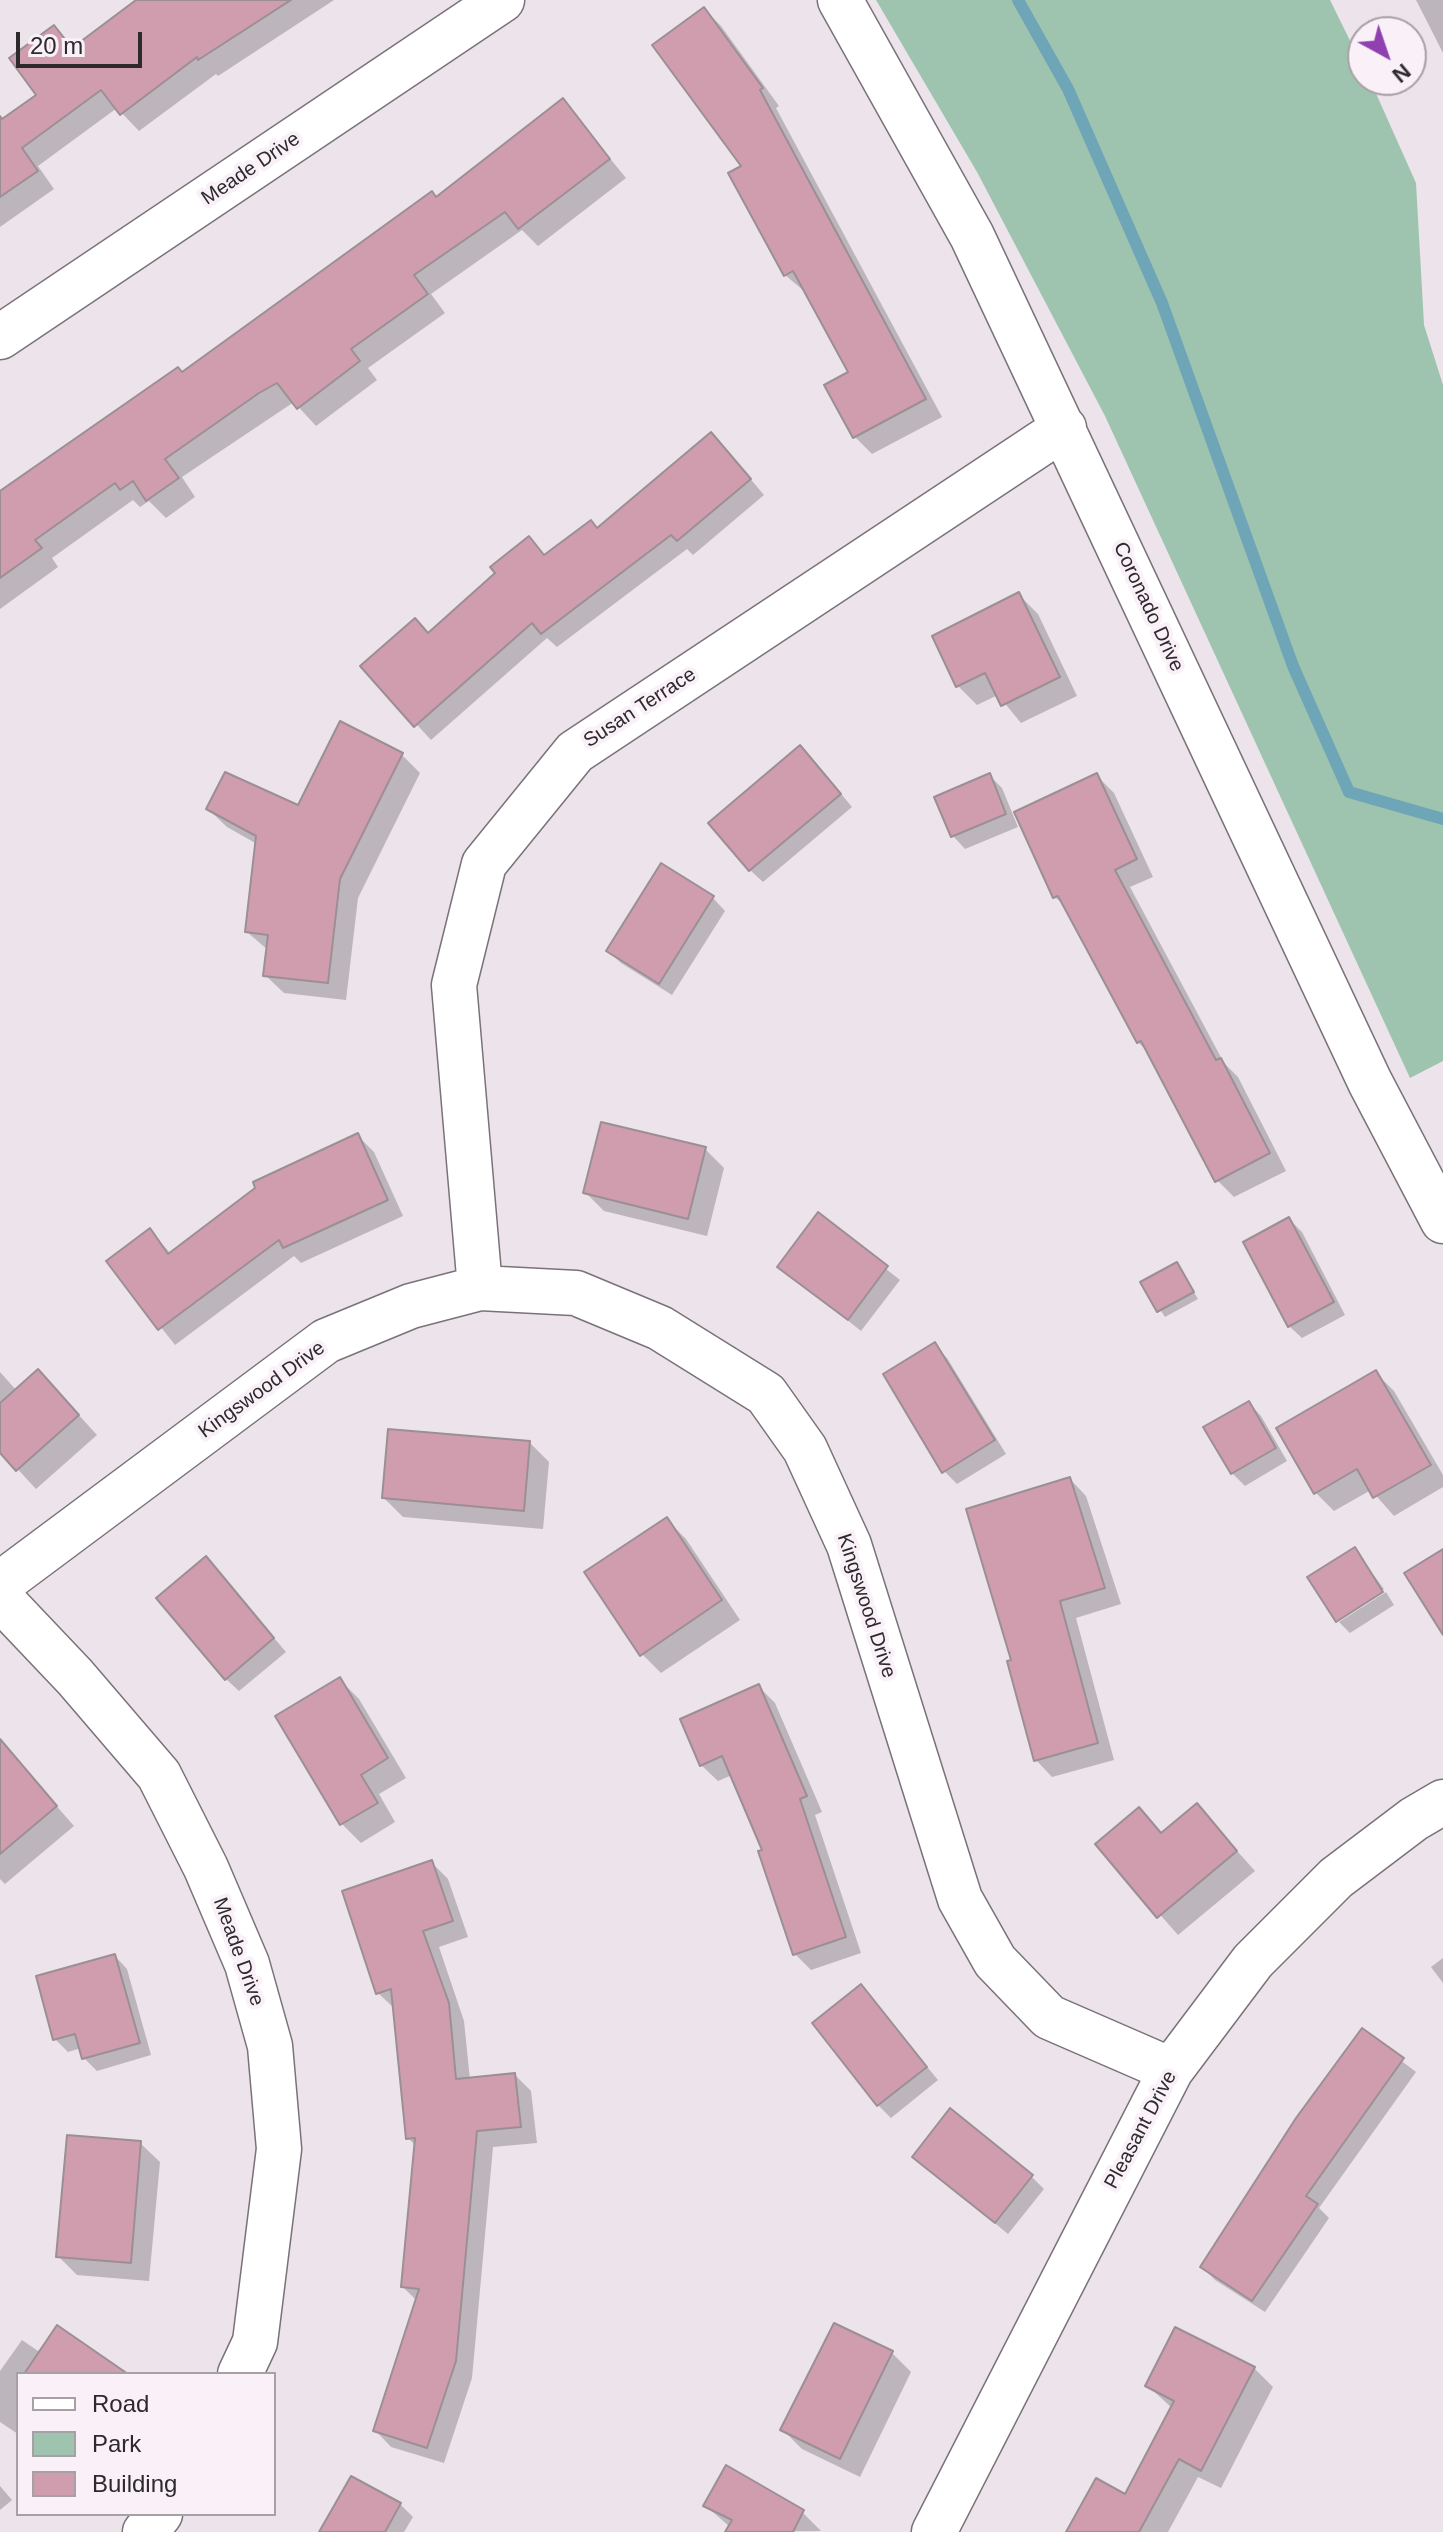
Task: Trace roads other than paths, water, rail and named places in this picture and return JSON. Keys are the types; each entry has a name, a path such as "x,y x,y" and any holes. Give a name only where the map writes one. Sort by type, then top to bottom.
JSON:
{"street":[{"name":"Meade Drive","path":"0,337 502,0"},
{"name":"Coronado Drive","path":"840,0 972,236 1370,1082 1443,1221"},
{"name":"Susan Terrace","path":"480,1288 454,985 484,864 575,752 1064,428"},
{"name":"Kingswood Drive","path":"0,1584 326,1341 411,1306 480,1288 576,1293 660,1328 766,1394 805,1449 849,1545 960,1899 995,1961 1049,2017 1171,2070"},
{"name":"Meade Drive","path":"0,1598 75,1677 159,1775 206,1868 247,1964 270,2046 279,2149 270,2248 255,2342 241,2372"},
{"name":"Pleasant Drive","path":"934,2532 1171,2070 1253,1961 1336,1878 1414,1819 1443,1802"},
{"path":"145,2532 158,2516"}],"waterway":[{"path":"1018,0 1068,89 1162,303 1293,666 1349,792 1443,819"}]}
